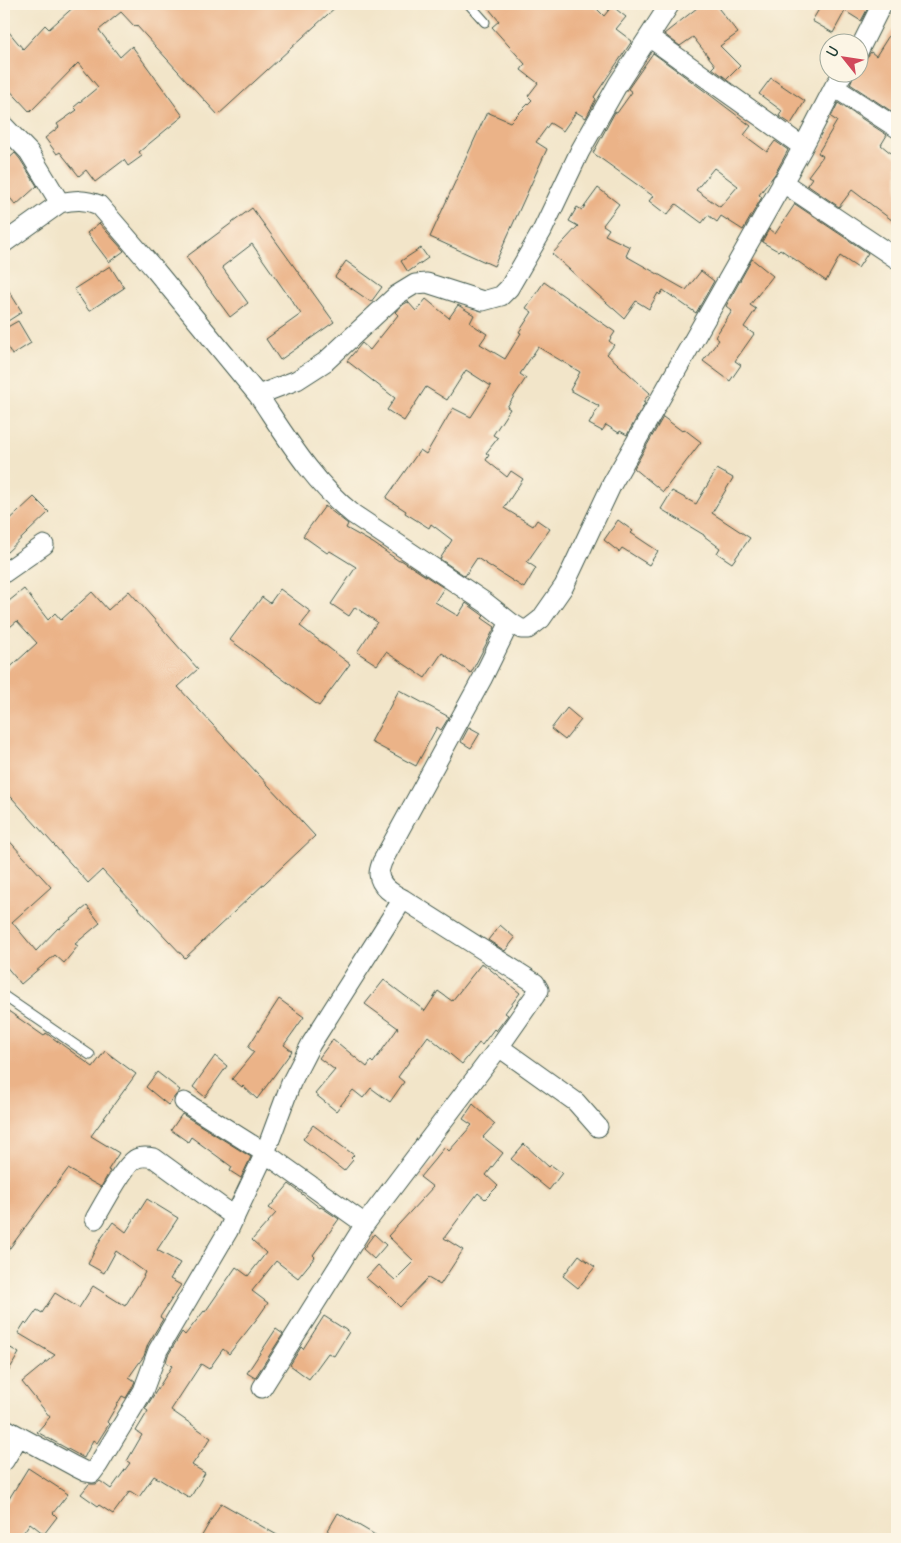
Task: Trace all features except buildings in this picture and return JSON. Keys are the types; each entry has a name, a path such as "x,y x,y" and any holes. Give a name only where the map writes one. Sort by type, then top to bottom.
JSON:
{"street":[{"path":"258,395 298,380 325,362 397,295 415,284 427,283 483,301 501,296 509,288 542,230 580,151 618,84 670,4"},
{"path":"868,32 882,4"},
{"path":"649,37 803,147"},
{"path":"4,243 60,203 75,200 89,201 99,205 258,395 311,473 337,501 353,514 486,603 510,622 521,629 528,629 541,619 564,586 612,484 838,82"},
{"path":"841,82 897,128"},
{"path":"4,126 29,152 60,203"},
{"path":"782,182 897,259"},
{"path":"4,573 44,545"},
{"path":"262,1388 365,1224 538,993 538,987 404,899 390,892 383,885 379,874 382,862 482,679 510,622"},
{"path":"4,1461 11,1432 74,1466 92,1473 98,1465 143,1391 158,1350 234,1217 266,1153 291,1083 311,1044 404,899"},
{"path":"499,1047 576,1102 598,1127"},
{"path":"184,1102 266,1153 365,1224"},
{"path":"94,1219 126,1167 136,1158 146,1157 154,1158 234,1217"}],"lane":[{"path":"469,4 485,22"},
{"path":"4,996 90,1055"}]}
